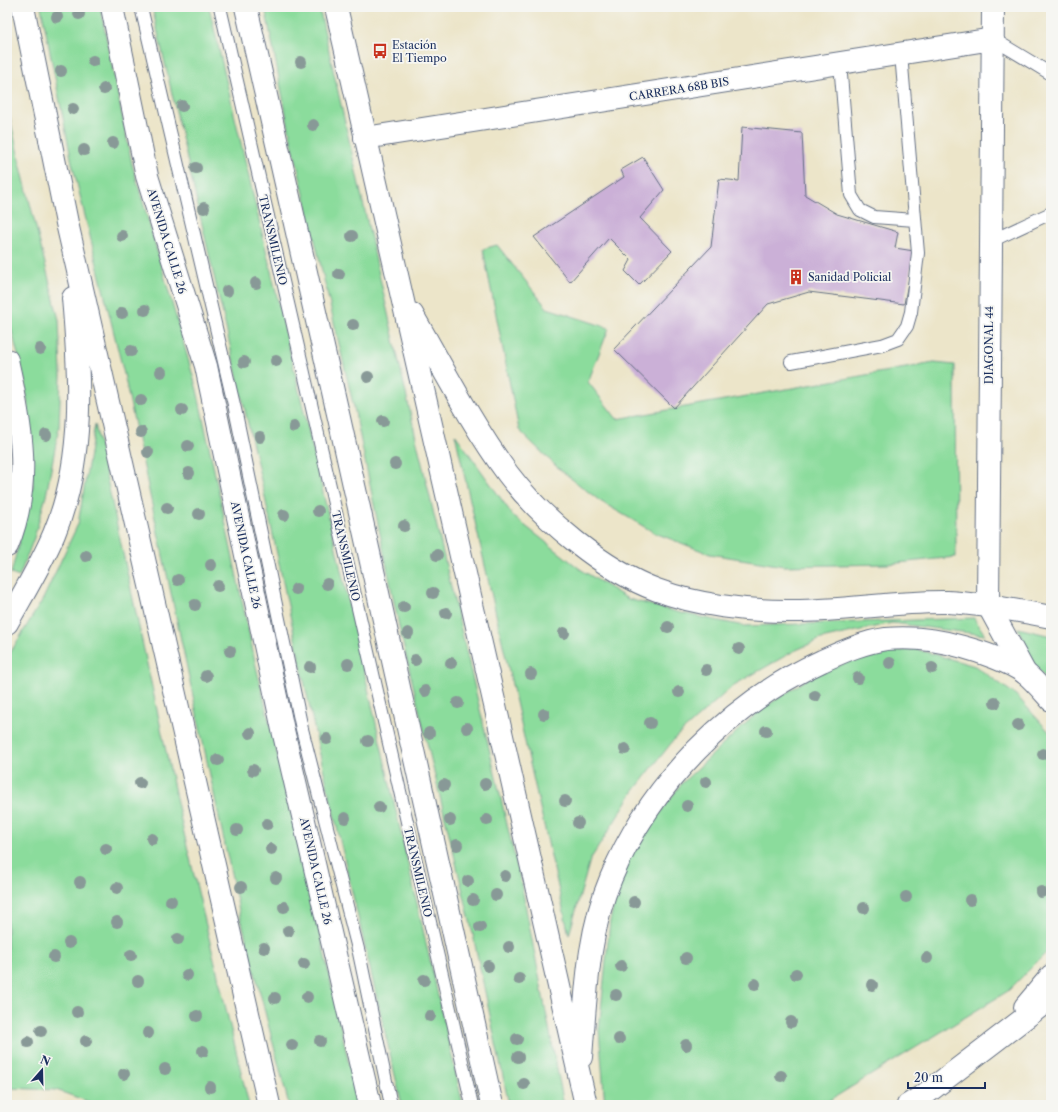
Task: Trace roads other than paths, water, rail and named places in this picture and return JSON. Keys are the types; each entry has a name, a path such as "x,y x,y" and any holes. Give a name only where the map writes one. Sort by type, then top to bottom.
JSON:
{"main road":[{"path":"23,7 67,223 269,1105"},
{"name":"AVENIDA CALLE 26","path":"112,7 147,176 206,366 283,730 370,1105"},
{"path":"246,7 338,410 492,1105"},
{"path":"336,7 586,1105"},
{"name":"DIAGONAL 44","path":"993,7 988,605 1025,673"},
{"name":"CARRERA 68B BIS","path":"365,138 993,39"},
{"path":"7,623 54,534 72,476 77,427 78,374 67,223"},
{"path":"401,295 488,445 509,475 549,518 588,552 621,573 658,590 705,603 743,609 788,612 946,602 988,605 1051,617"},
{"path":"7,360 12,409 24,462 20,504 13,532 7,546"},
{"path":"580,1078 589,961 597,917 610,878 640,821 664,787 722,725 760,696 803,670 845,650 885,639 940,641 982,653 1025,673 1051,700"},
{"path":"993,1042 1032,1000 1051,976"},
{"path":"916,1100 1051,998"}],"lane":[{"path":"141,7 235,409 302,729 359,953 391,1105"},
{"name":"TRANSMILENIO","path":"220,7 472,1105"},
{"path":"993,39 1051,74"},
{"path":"791,362 882,345 898,339 907,326 911,312 918,253 901,54"},
{"path":"840,63 851,195 860,210 874,216 915,220"},
{"path":"990,242 1051,213"}],"place":[{"name":"Estación El Tiempo","path":"380,51"},
{"name":"Sanidad Policial","path":"796,277"}]}
